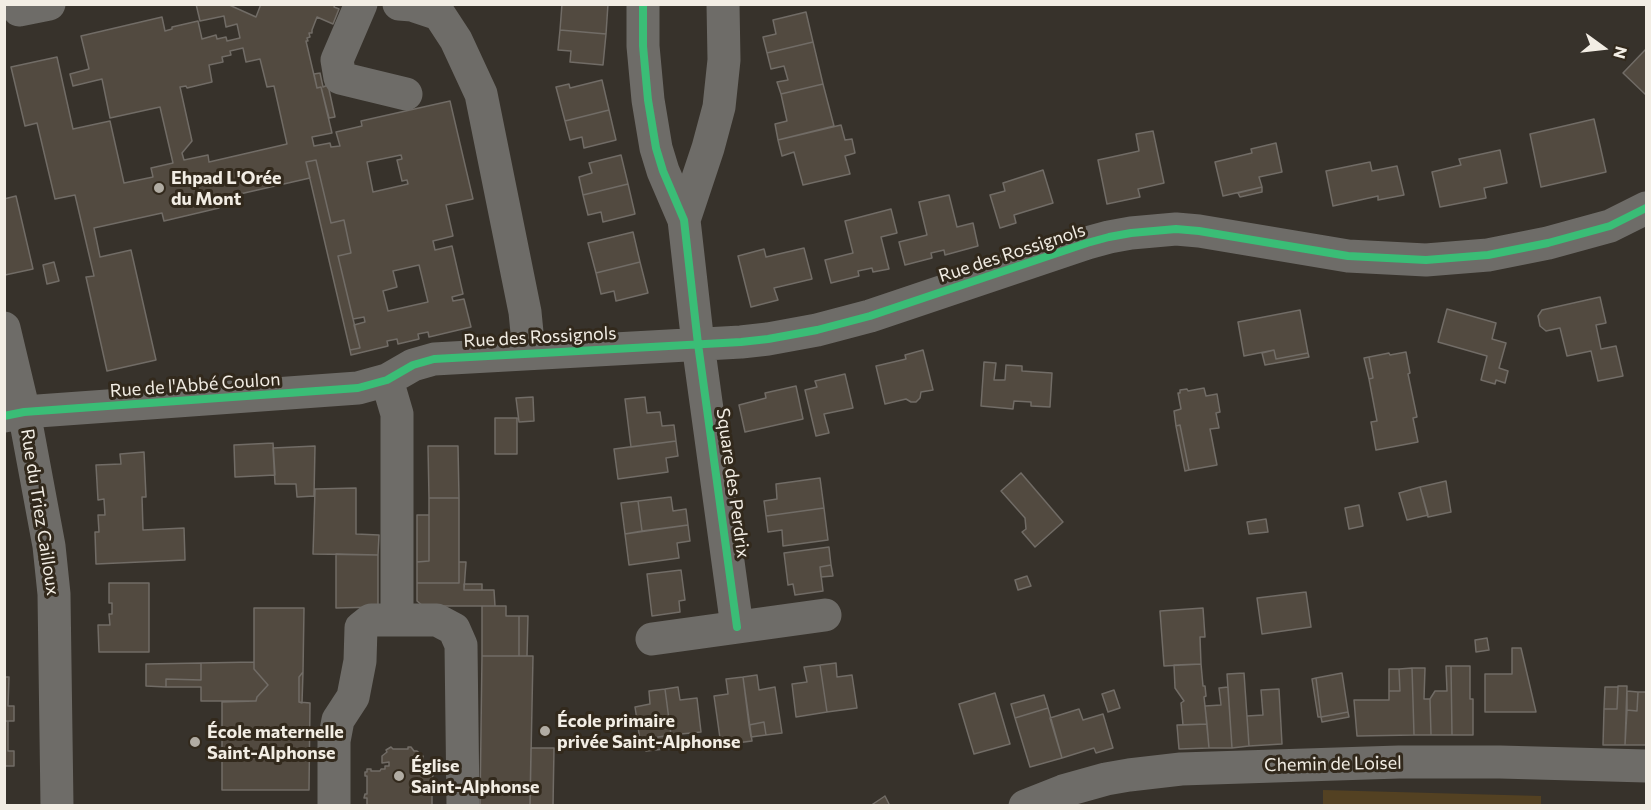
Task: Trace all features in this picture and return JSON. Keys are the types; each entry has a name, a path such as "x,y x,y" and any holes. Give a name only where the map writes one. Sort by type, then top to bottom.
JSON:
{"street":[{"path":"18,4 19,10 49,4"},
{"path":"361,4 337,60 340,78 406,94"},
{"path":"399,4 412,5 439,14 456,40 481,94 525,312 530,353"},
{"path":"643,4 648,100 655,138 663,171 684,220"},
{"path":"684,220 719,107 724,60 723,4"},
{"name":"Rue des Rossignols","path":"387,380 413,365 434,359 768,339 818,330 870,316 1087,243 1131,233 1176,229 1223,234 1347,256 1403,260 1446,259 1488,255 1576,236 1610,226 1647,208"},
{"name":"Square des Perdrix","path":"684,220 698,344 737,627"},
{"name":"Rue du Triez Cailloux","path":"4,328 14,414 49,546 54,594 57,806"},
{"path":"387,380 397,414 397,608"},
{"name":"Rue de l'Abbé Coulon","path":"14,414 346,390 366,387 387,380"},
{"path":"334,806 334,741 338,720 353,698 360,661 361,628 371,620 397,608 437,620 454,629 461,645 463,806"},
{"path":"652,639 825,615"},
{"name":"Chemin de Loisel","path":"1025,806 1062,791 1106,779 1181,769 1419,762 1647,766"}],"shaded area":[{"path":"1323,790 1541,796 1541,806 1323,805"}],"building":[{"name":"Ehpad L'Orée du Mont","path":"196,4 227,4 256,17 261,4 335,4 334,7 339,9 333,24 317,17 312,33 309,33 310,37 306,41 317,88 321,87 332,133 312,137 314,146 330,143 331,147 340,146 336,132 362,126 361,121 450,101 473,199 446,205 453,236 433,241 435,250 452,246 463,294 452,297 453,301 464,299 471,327 429,337 428,332 418,334 419,339 398,344 397,339 387,341 388,346 351,355 350,350 360,348 354,325 365,322 364,317 353,319 338,256 351,253 344,220 331,223 316,160 306,162 310,178 218,199 219,208 164,221 162,213 94,228 100,257 131,250 156,360 107,371 86,277 94,276 75,195 55,199 37,123 25,126 11,67 57,57 73,129 110,121 124,183 153,177 151,168 173,163 160,107 110,118 102,79 73,86 70,74 89,69 81,36 162,17 165,31 198,21 202,39 216,35 217,39 226,37 227,41 240,38 237,24 226,27 224,16 200,21","holes":["243,48 246,62 260,59 267,87 274,86 287,144 209,162 208,155 184,160 182,153 192,141 180,87 186,86 187,88 212,82 209,65 223,62 222,57 231,55 230,51","401,155 402,159 397,160 402,181 407,180 408,184 373,192 367,162","419,265 428,302 388,311 383,291 397,287 393,271"]},
{"path":"562,4 608,4 606,34 560,30"},
{"path":"806,12 813,42 767,53 763,37 776,34 773,20"},
{"path":"560,30 606,34 603,65 570,62 571,51 558,50"},
{"path":"813,42 823,84 781,94 777,82 788,80 784,66 771,69 767,53"},
{"path":"1646,49 1646,95 1623,73"},
{"path":"320,73 323,87 328,85 335,117 329,118 321,87 317,88 314,74"},
{"path":"602,80 609,110 565,121 556,87 569,84 570,88"},
{"path":"823,84 834,126 778,140 775,124 787,121 781,94"},
{"path":"609,110 616,140 584,148 582,137 570,140 565,121"},
{"path":"1594,119 1606,172 1541,187 1530,134"},
{"path":"841,125 845,140 852,139 855,153 845,156 850,174 803,185 794,152 782,156 778,140"},
{"path":"1153,131 1164,183 1138,189 1140,197 1107,204 1098,160 1139,151 1136,134"},
{"path":"1276,143 1282,172 1259,177 1262,187 1223,196 1215,162 1252,153 1251,149"},
{"path":"1500,150 1507,183 1484,188 1486,198 1440,207 1432,172 1461,165 1459,159"},
{"path":"621,155 628,184 583,195 579,177 592,173 589,163"},
{"path":"316,160 331,223 344,220 351,253 338,256 360,348 350,350 306,162"},
{"path":"1370,162 1372,171 1397,166 1404,195 1378,200 1378,196 1333,206 1326,171"},
{"path":"1043,170 1053,203 1014,215 1016,223 1000,228 990,195 1005,191 1003,183"},
{"path":"628,184 635,214 603,222 601,212 588,215 583,195"},
{"path":"1262,187 1262,192 1240,197 1238,193"},
{"path":"949,195 957,227 973,223 978,246 945,255 944,250 931,253 932,258 905,265 899,242 927,235 919,202"},
{"path":"16,196 33,269 5,275 4,199"},
{"path":"891,209 897,233 881,237 889,269 873,272 872,268 858,271 859,276 831,283 825,260 853,253 845,221"},
{"path":"633,232 640,262 596,273 588,243"},
{"path":"804,248 812,279 774,288 778,300 751,307 738,256 764,249 766,257"},
{"path":"54,262 59,281 47,284 43,265"},
{"path":"640,262 648,293 616,301 614,291 601,294 596,273"},
{"path":"1600,297 1606,323 1596,325 1601,349 1616,346 1623,376 1598,381 1591,351 1567,356 1560,328 1546,331 1540,326 1538,316 1542,310"},
{"path":"1447,309 1496,323 1492,339 1506,343 1499,368 1508,371 1505,383 1496,380 1495,384 1481,380 1487,356 1438,342"},
{"path":"1300,310 1308,353 1276,359 1274,350 1244,356 1238,322"},
{"path":"923,350 933,390 921,392 916,402 906,399 885,404 876,366 906,359 905,355"},
{"path":"1274,350 1276,359 1308,353 1309,357 1265,365 1262,353"},
{"path":"1406,352 1417,417 1413,418 1418,442 1376,450 1371,422 1377,421 1369,379 1373,378 1369,357"},
{"path":"1369,357 1373,378 1369,379 1364,358"},
{"path":"984,362 996,363 994,380 1005,380 1006,365 1022,366 1022,371 1052,373 1050,407 1031,406 1031,402 1014,401 1013,409 981,406"},
{"path":"845,374 853,408 824,414 829,433 816,436 805,390 817,387 815,381"},
{"path":"796,386 803,419 745,432 739,405 766,398 765,393"},
{"path":"1204,388 1206,396 1217,394 1220,412 1216,413 1219,428 1210,429 1217,465 1189,470 1180,425 1176,426 1174,411 1181,409 1178,393 1180,390"},
{"path":"533,397 534,421 519,422 516,398"},
{"path":"645,397 647,413 660,412 662,426 674,425 676,441 631,447 625,399"},
{"path":"495,418 517,418 517,454 495,454"},
{"path":"1180,425 1189,470 1185,471 1176,426"},
{"path":"676,441 678,456 666,458 668,472 618,479 614,449"},
{"path":"273,443 275,475 235,477 234,445"},
{"path":"315,446 314,496 297,497 296,484 275,484 273,448"},
{"path":"428,446 458,446 459,498 429,498"},
{"path":"144,452 146,497 142,497 143,530 184,528 185,560 96,564 95,532 99,532 98,515 105,515 104,499 98,500 96,465 121,464 120,454"},
{"path":"1021,473 1063,522 1035,547 1022,532 1026,529 1025,518 1001,491"},
{"path":"820,478 824,508 766,516 764,501 777,499 776,484"},
{"path":"1446,481 1451,512 1428,517 1420,487"},
{"path":"1420,487 1428,515 1407,520 1399,493"},
{"path":"356,488 356,534 379,535 378,555 313,554 315,489"},
{"path":"671,497 673,511 686,509 688,525 642,531 638,501"},
{"path":"429,498 459,498 459,583 417,583 417,562 429,561"},
{"path":"638,501 642,531 625,534 621,503"},
{"path":"1359,505 1363,526 1349,529 1345,508"},
{"path":"824,508 828,540 783,546 782,530 768,532 766,516"},
{"path":"417,515 429,515 429,561 417,562"},
{"path":"1266,519 1268,532 1249,534 1247,522"},
{"path":"688,525 690,541 677,543 679,558 629,565 625,534"},
{"path":"829,547 831,565 820,567 823,591 795,595 793,584 788,585 784,553"},
{"path":"336,554 378,555 378,607 336,608"},
{"path":"459,562 466,562 464,590 494,590 495,606 423,606 417,601 417,583 459,583"},
{"path":"831,565 833,576 821,577 820,567"},
{"path":"681,570 685,600 679,601 680,612 652,616 647,574"},
{"path":"1027,576 1031,586 1018,590 1015,580"},
{"path":"109,583 149,583 149,652 99,652 98,625 110,625 109,614 112,614 112,603 109,603"},
{"path":"464,584 482,584 482,590 464,590"},
{"path":"1306,592 1311,627 1262,634 1257,598"},
{"path":"482,606 506,606 506,616 519,616 519,656 482,656"},
{"path":"254,608 304,608 303,672 299,677 299,702 310,703 309,790 222,790 222,702 256,701 268,685 254,669"},
{"path":"1203,608 1205,637 1200,637 1201,664 1164,666 1160,611"},
{"path":"519,616 528,616 527,656 519,656"},
{"path":"1487,638 1489,650 1476,652 1475,640"},
{"path":"1512,648 1521,648 1536,712 1485,712 1485,674 1512,674"},
{"path":"482,656 533,656 530,806 480,806"},
{"path":"254,662 254,669 268,685 256,701 201,701 201,687 166,687 166,679 201,680 201,663"},
{"path":"201,663 201,680 166,679 166,687 146,686 146,664"},
{"path":"836,663 837,677 852,675 857,708 827,712 820,665"},
{"path":"1201,664 1207,724 1183,725 1181,703 1184,701 1175,688 1174,665"},
{"path":"820,665 827,712 796,717 792,684 807,682 804,667"},
{"path":"1446,666 1451,666 1452,735 1431,735 1430,699 1435,691 1447,691"},
{"path":"1451,666 1470,666 1473,735 1452,735"},
{"path":"1412,668 1414,735 1357,736 1354,700 1389,700 1389,691 1400,691 1399,669"},
{"path":"1412,668 1425,668 1424,699 1430,699 1431,735 1414,735"},
{"path":"1389,669 1399,669 1400,691 1389,691"},
{"path":"303,672 302,703 299,702 299,677"},
{"path":"1244,673 1249,746 1232,748 1227,674"},
{"path":"1342,673 1348,712 1321,717 1316,678"},
{"path":"757,675 759,690 775,687 782,733 766,735 764,722 749,725 743,677"},
{"path":"4,677 9,677 8,706 14,706 14,721 4,721"},
{"path":"743,677 752,741 721,745 714,696 728,694 726,679"},
{"path":"1316,678 1321,717 1318,717 1312,679"},
{"path":"1618,686 1627,686 1625,745 1603,745 1604,709 1617,709"},
{"path":"678,687 680,700 697,698 701,732 671,735 665,689"},
{"path":"1228,687 1232,748 1209,748 1205,706 1221,705 1219,688"},
{"path":"1605,687 1618,687 1617,709 1604,709"},
{"path":"665,689 671,735 640,740 635,707 650,704 649,691"},
{"path":"1279,689 1282,744 1249,746 1247,716 1263,715 1261,690"},
{"path":"1114,690 1120,708 1108,712 1102,694"},
{"path":"1627,691 1638,692 1637,711 1627,710"},
{"path":"1638,692 1646,692 1646,745 1625,745 1627,710 1637,711"},
{"path":"995,693 1010,744 974,754 959,704"},
{"path":"1044,695 1048,708 1015,718 1011,704"},
{"path":"1048,708 1062,758 1030,767 1015,718"},
{"path":"1079,709 1083,720 1103,714 1113,748 1096,753 1094,748 1062,758 1050,718"},
{"path":"1348,712 1349,717 1322,722 1321,717"},
{"path":"4,721 8,721 8,751 14,751 14,766 4,766"},
{"path":"764,722 766,735 751,737 749,725"},
{"path":"1207,724 1209,748 1179,749 1177,725"},
{"path":"671,735 673,748 646,751 642,748 640,740"},
{"name":"Église Saint-Alphonse","path":"391,747 408,749 411,747 423,756 423,766 417,766 417,769 433,767 432,769 435,769 432,791 435,791 435,795 432,795 432,806 367,806 367,798 364,798 367,794 365,772 367,769 380,771 385,769 385,766 389,766 389,762 382,763 382,756"},
{"path":"531,748 554,748 553,806 530,806"},
{"path":"885,796 890,806 870,806"}],"cycle path":[{"path":"643,4 643,46 648,100 656,148 663,171 684,220 698,344 737,627"},
{"path":"4,416 24,412 358,388 387,380 413,365 434,359 768,339 817,330 870,316 1087,243 1131,233 1176,229 1199,231 1348,256 1426,260 1488,255 1548,243 1610,226 1646,208"}],"place":[{"name":"Ehpad L'Orée du Mont","path":"159,188"},
{"name":"École primaire privée Saint-Alphonse","path":"545,731"},
{"name":"École maternelle Saint-Alphonse","path":"195,742"},
{"name":"Église Saint-Alphonse","path":"399,776"}]}
